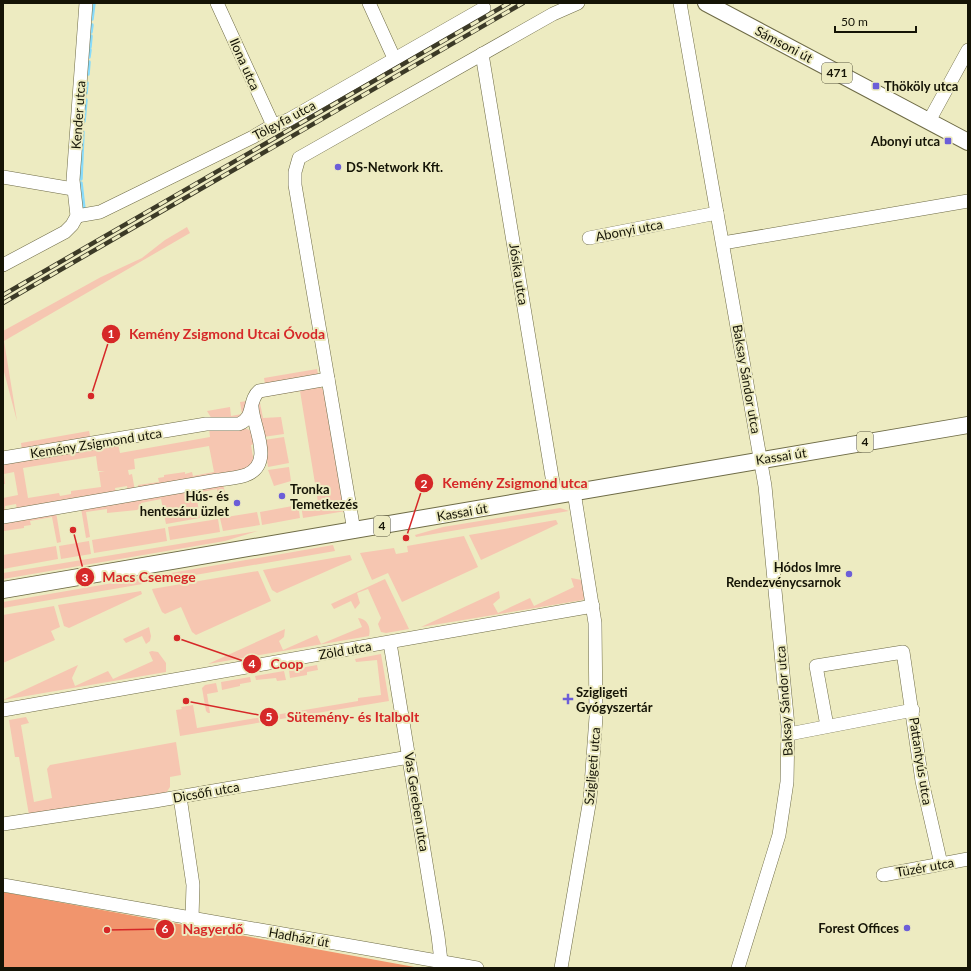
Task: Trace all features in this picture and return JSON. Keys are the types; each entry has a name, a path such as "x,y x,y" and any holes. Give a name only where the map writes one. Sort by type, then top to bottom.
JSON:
{"main road":[{"name":"Sámsoni út","path":"706,3 968,142"},
{"name":"Kassai út","path":"3,590 968,425"}],"street":[{"name":"Kender utca","path":"75,221 73,189 86,3"},
{"name":"Ilona utca","path":"217,3 272,125"},
{"path":"369,3 394,58"},
{"path":"354,530 295,181 296,168 299,158 553,14 578,3"},
{"name":"Baksay Sándor utca","path":"680,3 765,486 789,734 786,796 779,835 738,968"},
{"name":"Tölgyfa utca","path":"3,265 62,234 75,221 113,206 253,138 272,125 288,120 394,58 484,8"},
{"path":"928,121 968,50"},
{"name":"Jósika utca","path":"482,54 555,495"},
{"path":"3,177 73,189"},
{"path":"723,243 968,201"},
{"name":"Abonyi utca","path":"589,238 717,213"},
{"name":"Kemény Zsigmond utca","path":"6,457 206,424 239,424 248,418 254,396 261,390 328,379"},
{"path":"3,517 218,480 249,473 258,465 261,454 252,407"},
{"name":"Szigligeti utca","path":"561,968 590,799 593,765 596,652 593,606 574,492"},
{"name":"Zöld utca","path":"3,710 593,606"},
{"name":"Vas Gereben utca","path":"390,643 441,961"},
{"path":"827,726 816,666 903,652 913,710"},
{"name":"Pattantyús utca","path":"789,734 913,710 922,781 940,864"},
{"name":"Dicsőfi utca","path":"3,824 180,797 409,757"},
{"path":"180,797 194,886 192,918"},
{"name":"Tüzér utca","path":"883,875 968,860"},
{"name":"Hadházi út","path":"3,885 477,968"}],"shaded area":[{"path":"187,227 190,233 4,341 17,421 3,368 3,331 101,277 142,258 165,240"},
{"path":"317,369 318,374 314,376 265,384 264,378"},
{"path":"320,387 324,390 346,511 303,518 301,505 318,502 300,391 259,398 263,418 281,417 284,434 263,437 257,420 258,397"},
{"path":"248,401 246,409 242,414 240,402"},
{"path":"230,407 231,416 242,414 238,419 212,419 207,411"},
{"path":"209,428 247,429 251,431 255,444 251,445 253,457 256,457 248,469 139,490 138,485 159,482 158,478 164,477 164,475 185,472 185,474 192,472 193,476 214,472 209,446 134,459 135,469 128,470 129,475 132,474 135,491 128,492 127,486 115,488 116,494 17,510 16,504 5,506 5,512 3,513 3,498 18,495 14,472 4,474 5,484 3,484 3,462 118,444 120,453 210,437","holes":["96,456 98,471 105,471 99,472 101,487 71,491 71,494 60,496 59,493 28,498 23,468"]},
{"path":"89,431 91,440 22,451 21,443"},
{"path":"284,437 289,463 268,467 264,440"},
{"path":"289,467 291,481 274,486 268,470"},
{"path":"223,485 225,492 218,493 217,489 196,493 200,518 166,524 161,499 141,503 141,507 137,510 107,513 107,509 86,512 90,537 86,538 81,508"},
{"path":"298,505 300,518 262,525 260,512"},
{"path":"560,508 569,511 416,537 415,535 443,527"},
{"path":"56,512 61,542 57,543 52,517 30,521 31,525 24,526 24,528 4,531 3,521"},
{"path":"257,512 260,525 223,531 220,518"},
{"path":"218,519 220,532 170,540 168,527"},
{"path":"556,520 558,524 481,560 469,535"},
{"path":"165,528 167,541 94,553 92,540"},
{"path":"258,531 225,541 3,579 3,573"},
{"path":"464,536 478,567 402,602 388,573 372,580 360,553 394,548 396,554 408,552 407,546"},
{"path":"89,541 91,554 61,559 59,546"},
{"path":"333,545 335,551 3,608 3,602"},
{"path":"56,546 58,559 3,569 3,555"},
{"path":"350,555 352,560 277,593 272,590 263,570"},
{"path":"258,571 271,601 196,635 192,632 181,607 165,614 162,612 152,589"},
{"path":"571,578 582,580 585,597 583,600 421,627 499,591 500,598 493,604 498,613 530,598 534,606 574,587"},
{"path":"385,579 409,629 386,633 381,632 378,624 381,618 368,589 357,593 360,603 355,609 351,601 334,609 331,604"},
{"path":"141,591 142,594 69,628 64,626 58,605"},
{"path":"54,606 60,627 51,631 55,640 3,663 3,615"},
{"path":"358,618 364,620 368,624 370,630 369,636 208,664 285,629 284,637 279,641 283,650 317,635 321,644 362,627"},
{"path":"149,627 151,636 150,641 146,644 142,636 126,643 123,639"},
{"path":"149,652 158,652 166,663 166,672 3,700 78,665 72,678 75,686 108,671 113,679 153,661"},
{"path":"381,654 389,701 180,736 176,710 182,709 181,707 193,705 197,728 358,701 358,698 381,695 377,660 356,662 355,659"},
{"path":"317,665 318,670 307,672 307,675 290,678 289,670"},
{"path":"284,671 286,680 277,681 276,678 256,680 255,676"},
{"path":"250,677 251,682 222,690 221,682"},
{"path":"216,683 218,692 207,694 210,713 208,713 206,711 202,688 205,685"},
{"path":"26,717 29,723 21,725 34,802 52,798 47,769 50,765 176,742 181,775 170,777 170,787 166,793 29,815 19,757 15,757 9,720"},
{"path":"3,892 420,968 3,968"}],"waterway":[{"path":"92,19 94,3"},
{"path":"91,32 92,25"},
{"path":"90,47 91,36"},
{"path":"89,57 90,50"},
{"path":"88,74 89,62"},
{"path":"86,93 87,83"},
{"path":"84,121 86,100"},
{"path":"81,179 83,132"},
{"path":"81,183 84,209"}],"railway":[{"path":"3,295 509,3"},
{"path":"3,303 523,3"}],"place":[{"name":"Thököly utca","path":"876,86"},
{"name":"Abonyi utca","path":"948,141"},
{"name":"DS-Network Kft.","path":"338,167"},
{"name":"Kemény Zsigmond Utcai Óvoda","path":"91,396"},
{"name":"Tronka Temetkezés","path":"282,496"},
{"name":"Hús- és hentesáru üzlet","path":"237,503"},
{"name":"Macs Csemege","path":"73,530"},
{"name":"Kemény Zsigmond utca","path":"406,538"},
{"name":"Hódos Imre Rendezvénycsarnok","path":"849,574"},
{"name":"Coop","path":"177,638"},
{"name":"Szigligeti Gyógyszertár","path":"568,699"},
{"name":"Sütemény- és Italbolt","path":"186,701"},
{"name":"Forest Offices","path":"907,928"},
{"name":"Nagyerdő","path":"107,930"}]}
